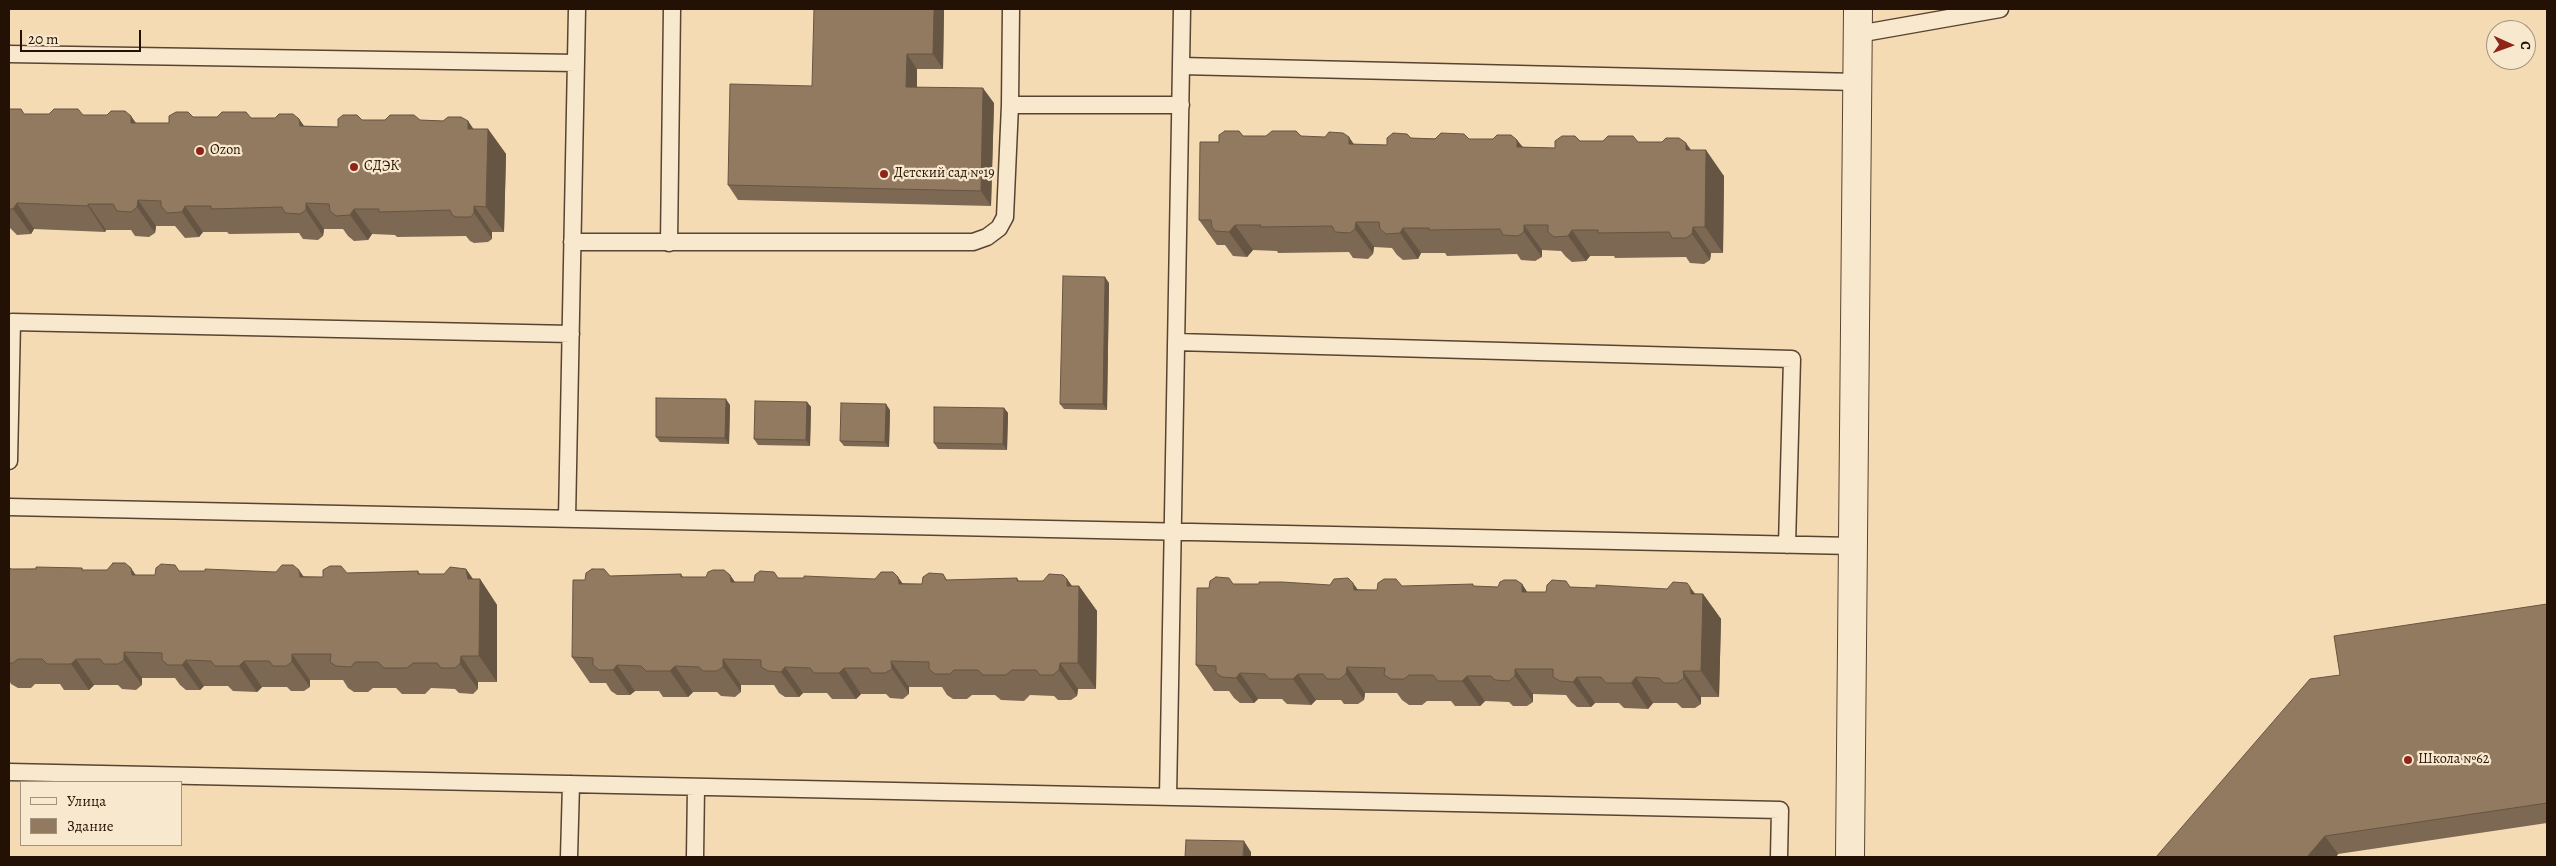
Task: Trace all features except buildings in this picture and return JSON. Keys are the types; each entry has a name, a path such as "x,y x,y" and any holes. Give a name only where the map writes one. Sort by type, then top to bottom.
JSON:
{"street":[{"path":"1850,857 1858,21"}],"lane":[{"path":"568,519 577,9"},
{"path":"669,243 672,9"},
{"path":"572,242 973,242 987,237 999,228 1006,207 1011,9"},
{"path":"1168,797 1182,9"},
{"path":"1858,21 2000,9"},
{"path":"9,54 576,63"},
{"path":"1181,66 1857,82"},
{"path":"1010,104 1180,106"},
{"path":"9,461 12,322 571,334"},
{"path":"1176,342 1792,359 1787,545"},
{"path":"9,507 1853,546"},
{"path":"9,772 1780,810 1779,857"},
{"path":"570,857 571,784"},
{"path":"694,857 696,787"}],"place":[{"name":"Ozon","path":"200,151"},
{"name":"СДЭК","path":"354,167"},
{"name":"Детский сад №19","path":"884,174"},
{"name":"Школа №62","path":"2408,760"}]}
